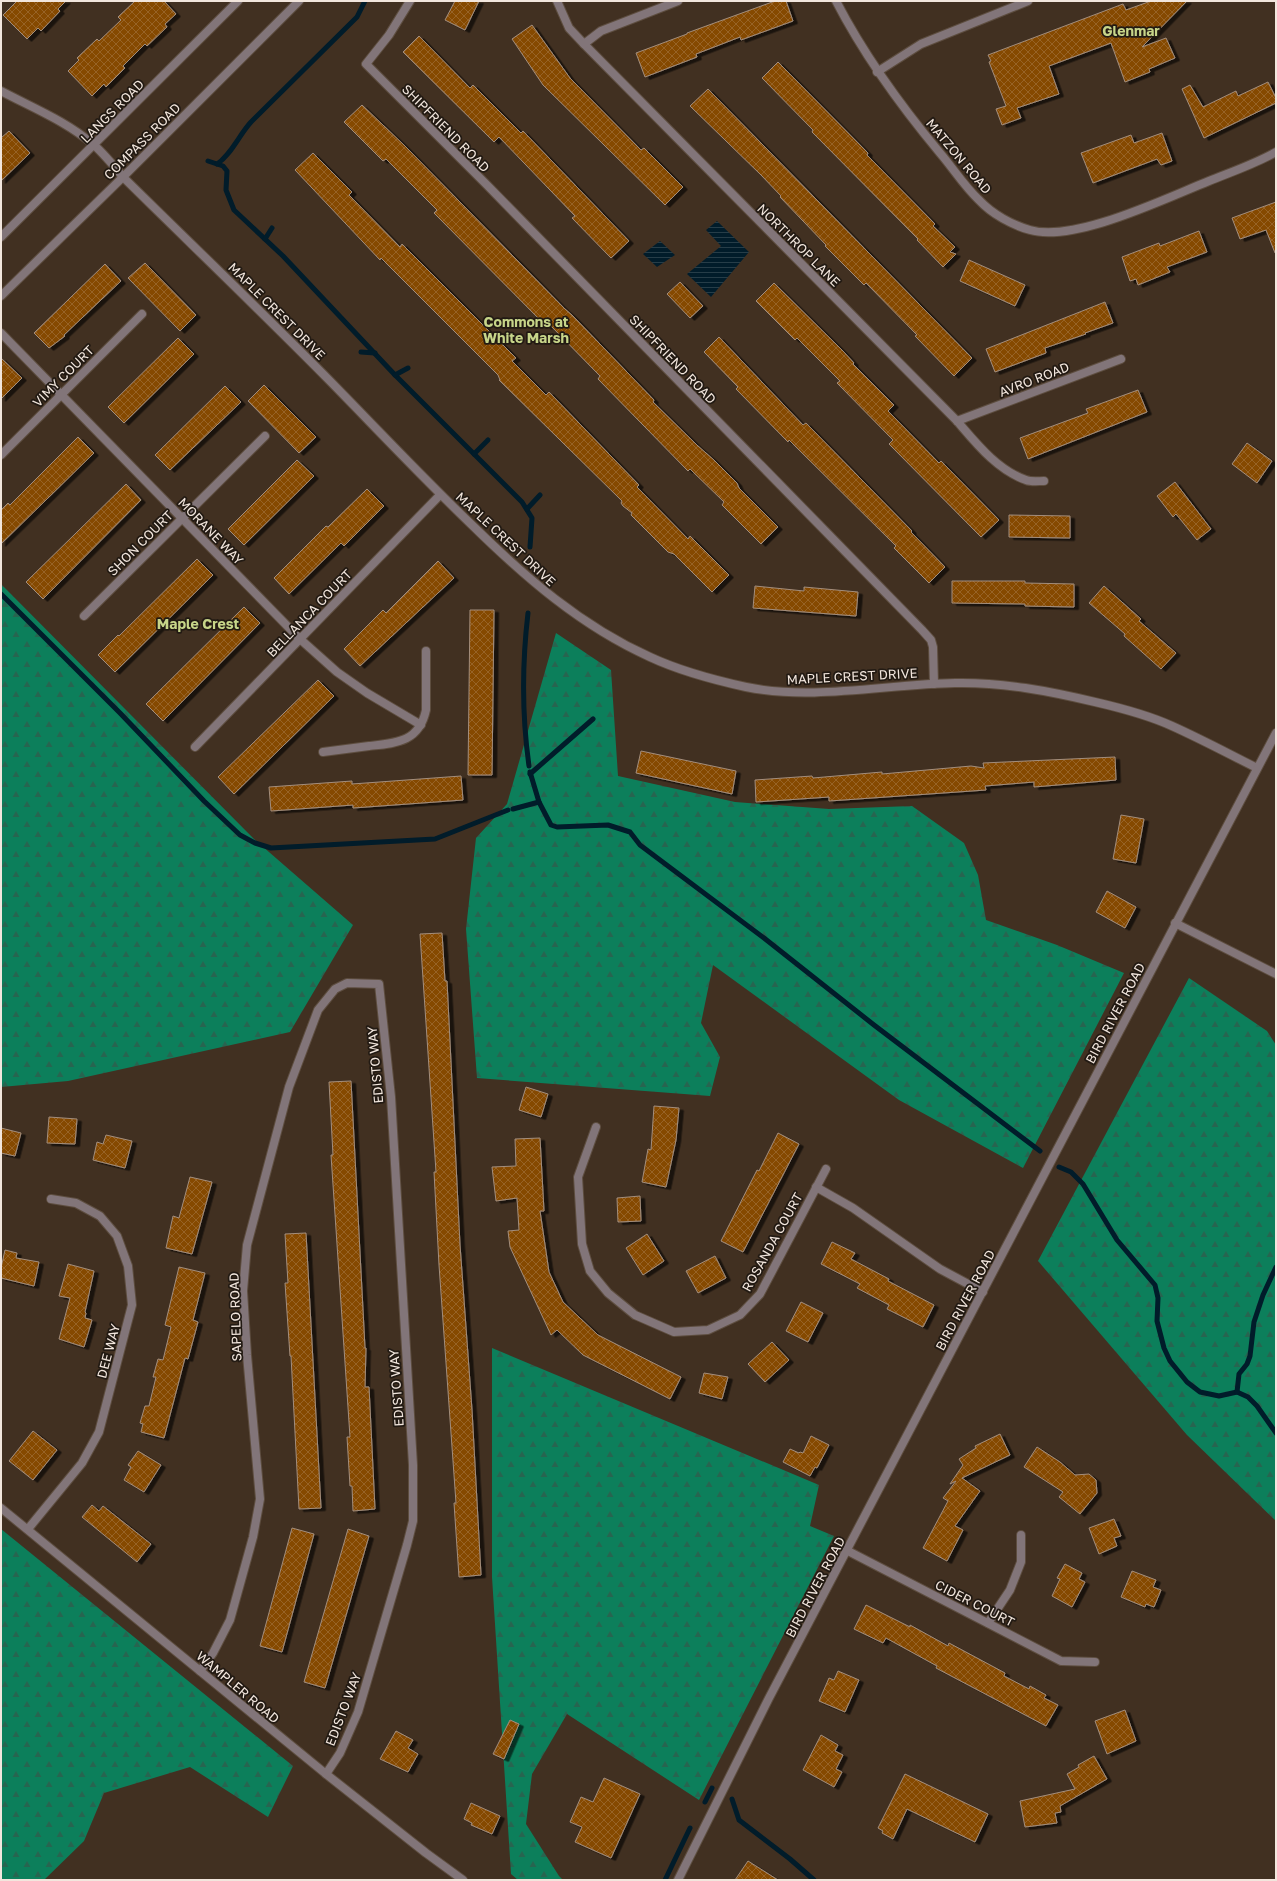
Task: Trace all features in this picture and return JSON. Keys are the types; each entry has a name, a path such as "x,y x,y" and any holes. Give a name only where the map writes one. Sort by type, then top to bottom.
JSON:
{"street":[{"name":"LANGS ROAD","path":"1,237 238,1"},
{"name":"COMPASS ROAD","path":"1,296 123,177 299,1"},
{"name":"SHIPFRIEND ROAD","path":"410,1 389,35 366,64 922,630 931,640 933,647 934,684"},
{"name":"NORTHROP LANE","path":"557,1 569,28 584,44 957,421 986,454 1002,466 1027,480 1044,481"},
{"path":"584,44 601,31 678,1"},
{"name":"MATZON ROAD","path":"836,1 877,72 918,126 978,200 1004,219 1031,230 1056,232 1098,224 1192,188 1276,152"},
{"path":"877,72 921,44 1028,1"},
{"name":"MAPLE CREST DRIVE","path":"1,91 46,113 68,126 94,146 123,177 328,379 440,495 515,567 579,617 611,638 654,659 696,675 750,688 786,692 839,691 934,684 989,684 1048,691 1122,708 1171,725 1257,768"},
{"name":"VIMY COURT","path":"1,455 142,314"},
{"name":"MORANE WAY","path":"1,333 300,639 337,672 367,693 421,725"},
{"name":"AVRO ROAD","path":"957,421 1121,359"},
{"name":"SHON COURT","path":"84,616 265,436"},
{"name":"BELLANCA COURT","path":"195,748 440,495"},
{"path":"323,752 398,743 416,731 421,725 426,710 426,651"},
{"name":"BIRD RIVER ROAD","path":"678,1880 769,1698 848,1551 1175,923 1276,733"},
{"path":"1175,923 1276,974"},
{"name":"SAPELO ROAD","path":"200,1671 213,1653 230,1620 253,1537 260,1498 247,1355 243,1291 247,1245 289,1087 318,1010 335,988 347,983 379,984"},
{"name":"EDISTO WAY","path":"326,1774 340,1753 358,1712 413,1521 414,1465 391,1097 379,984"},
{"name":"ROSANDA COURT","path":"596,1127 578,1177 582,1244 590,1270 608,1293 634,1315 674,1332 708,1330 740,1315 760,1294 826,1169"},
{"name":"ROSANDA COURT","path":"816,1187 853,1208 940,1269 983,1292"},
{"name":"DEE WAY","path":"28,1529 82,1463 99,1432 132,1305 128,1266 117,1236 100,1216 76,1203 50,1199"},
{"name":"WAMPLER ROAD","path":"1,1508 326,1774 426,1853 463,1880"},
{"path":"988,1623 1010,1590 1021,1562 1021,1535"},
{"name":"CIDER COURT","path":"848,1551 1062,1661 1095,1662"}],"green space":[{"path":"1,584 254,839 353,925 290,1032 68,1081 1,1087"},
{"path":"556,633 611,670 618,776 735,802 829,809 912,806 964,843 978,875 986,920 1057,945 1124,973 1023,1168 899,1100 713,965 701,1023 720,1057 710,1096 477,1078 466,929 476,838 507,804"},
{"path":"1189,978 1267,1031 1276,1045 1276,1521 1187,1435 1038,1261"},
{"path":"492,1348 819,1485 810,1526 834,1536 699,1800 567,1714 532,1774 526,1824 563,1880 518,1880 511,1874 492,1577"},
{"path":"1,1529 293,1766 268,1817 190,1767 104,1793 84,1841 44,1880 1,1880"}],"water":[{"path":"717,221 749,252 711,297 687,274 721,246 706,230"},
{"path":"660,241 675,255 657,267 643,254"}],"building":[{"path":"17,1 66,1 58,9 60,11 41,31 38,28 27,39 3,15"},
{"path":"135,1 164,1 176,14 165,24 167,27 147,46 145,44 123,66 125,68 106,87 104,84 92,96 68,71 79,60 77,58 97,39 99,41 121,20 118,17"},
{"path":"455,1 479,1 465,30 445,20"},
{"path":"775,1 786,1 793,21 741,40 740,37 696,54 697,57 645,77 636,53"},
{"path":"1151,1 1187,1 1142,47 1166,38 1175,58 1149,69 1150,72 1125,82 1111,43 1049,66 1059,94 1017,108 1021,118 1002,125 996,109 1006,106 989,62 991,61 988,55 1123,4 1126,10"},
{"path":"532,25 570,78 641,150 644,148 683,187 665,205 543,85 512,39"},
{"path":"419,36 470,88 473,85 521,133 523,131 629,241 611,258 572,218 575,216 499,137 494,142 403,52"},
{"path":"778,62 868,153 867,155 935,224 933,226 955,247 950,252 956,254 943,267 917,240 918,239 812,132 813,130 762,78"},
{"path":"1268,82 1276,98 1276,103 1204,138 1182,89 1190,85 1203,107 1236,91 1238,96"},
{"path":"708,89 972,358 954,376 915,336 917,335 866,283 864,285 825,246 826,245 761,175 690,106"},
{"path":"362,105 405,146 572,315 654,400 653,402 737,483 739,488 778,527 761,544 722,505 724,502 690,469 688,471 598,379 600,376 550,325 547,327 434,213 437,210 386,159 383,161 344,122"},
{"path":"9,131 30,153 1,181 1,138"},
{"path":"1162,133 1172,161 1161,165 1157,159 1093,183 1081,153 1131,135 1134,143"},
{"path":"313,153 352,192 349,195 400,247 402,244 516,358 512,361 546,395 549,392 639,485 637,487 688,539 690,536 729,575 712,592 674,554 668,552 631,515 632,513 621,503 622,501 499,380 498,375 381,258 380,260 295,170"},
{"path":"1276,202 1276,253 1266,230 1240,239 1232,218"},
{"path":"1199,231 1207,252 1167,267 1170,272 1138,285 1136,279 1130,281 1122,257 1159,243 1160,246"},
{"path":"969,260 1025,285 1015,306 960,281"},
{"path":"145,263 196,315 180,331 128,278"},
{"path":"105,264 121,281 64,335 65,336 49,348 34,333"},
{"path":"680,282 703,306 690,318 667,294"},
{"path":"774,283 843,351 854,363 853,364 894,405 888,411 939,463 941,461 999,520 981,537 889,444 893,440 837,383 840,381 797,338 795,340 756,301"},
{"path":"1105,302 1113,323 1045,348 1046,353 995,372 986,349"},
{"path":"719,337 803,425 806,423 912,531 911,532 945,567 929,583 894,548 896,546 789,440 788,442 736,389 738,387 704,352"},
{"path":"178,338 194,354 124,423 108,407"},
{"path":"1,358 22,378 1,399"},
{"path":"264,385 316,437 299,453 248,401"},
{"path":"225,386 241,402 170,470 155,455"},
{"path":"1138,390 1147,412 1028,459 1020,438 1088,413 1086,409"},
{"path":"78,437 94,453 1,544 1,510 8,503 10,505"},
{"path":"1247,443 1272,461 1257,483 1232,464"},
{"path":"297,460 314,476 244,545 228,529"},
{"path":"1175,482 1211,529 1197,540 1176,514 1173,517 1157,496"},
{"path":"126,484 141,500 43,599 26,582"},
{"path":"367,489 384,506 344,546 341,543 289,594 274,578 326,526 328,527"},
{"path":"1009,515 1070,516 1070,538 1009,537"},
{"path":"197,559 213,575 115,672 98,655"},
{"path":"438,561 454,578 360,666 344,649 383,610 386,613"},
{"path":"952,581 1025,581 1025,583 1074,584 1074,607 1025,606 1025,604 952,603"},
{"path":"755,586 804,591 804,587 858,592 856,616 753,608"},
{"path":"1104,586 1141,619 1139,621 1176,653 1161,669 1124,636 1125,634 1089,603"},
{"path":"244,607 260,623 163,721 146,704"},
{"path":"470,610 494,610 492,775 468,775"},
{"path":"318,680 334,696 234,794 218,777"},
{"path":"641,751 736,771 732,794 636,773"},
{"path":"1115,757 1116,780 1034,787 1034,782 985,786 986,790 829,801 829,797 756,802 755,780 812,776 813,778 882,772 882,774 971,766 984,768 983,763"},
{"path":"461,776 463,800 353,808 353,805 271,811 269,787 352,781 352,784"},
{"path":"1121,815 1144,819 1136,863 1113,859"},
{"path":"1107,891 1136,907 1125,928 1096,912"},
{"path":"442,933 445,981 447,981 460,1245 472,1410 481,1575 459,1577 454,1503 456,1503 439,1265 434,1172 436,1172 420,934"},
{"path":"351,1081 366,1348 365,1387 369,1387 375,1509 353,1511 347,1437 350,1437 331,1155 333,1155 329,1082"},
{"path":"526,1087 548,1094 541,1117 519,1110"},
{"path":"654,1106 679,1108 676,1140 666,1187 642,1182 648,1149 651,1150"},
{"path":"49,1117 77,1119 75,1144 47,1143"},
{"path":"1,1128 21,1133 15,1156 1,1153"},
{"path":"778,1133 799,1144 743,1252 721,1241 757,1170 759,1171"},
{"path":"106,1135 132,1141 125,1168 93,1160 97,1142 103,1144"},
{"path":"540,1138 544,1211 540,1211 549,1272 563,1302 598,1335 681,1377 670,1399 583,1355 557,1330 551,1335 510,1247 508,1231 519,1230 517,1198 496,1201 492,1167 516,1166 515,1139"},
{"path":"190,1177 212,1182 192,1254 166,1248 173,1216 179,1218"},
{"path":"640,1196 641,1221 618,1222 617,1198"},
{"path":"306,1233 321,1508 299,1509 291,1356 285,1283 288,1283 285,1234"},
{"path":"647,1234 664,1261 643,1275 626,1248"},
{"path":"832,1242 855,1253 851,1259 889,1279 888,1281 934,1305 923,1327 887,1309 889,1305 857,1288 860,1284 821,1264"},
{"path":"5,1250 17,1253 16,1258 39,1262 34,1286 1,1278 1,1268"},
{"path":"715,1256 726,1278 698,1293 686,1271"},
{"path":"68,1264 94,1271 85,1312 85,1318 92,1320 84,1347 59,1339 70,1298 59,1296"},
{"path":"179,1267 205,1273 193,1320 198,1322 188,1359 185,1358 164,1438 141,1432 143,1424 140,1423 145,1406 149,1406 156,1377 153,1377 158,1359 163,1360 171,1327 165,1325"},
{"path":"801,1302 823,1313 808,1342 786,1331"},
{"path":"772,1342 789,1360 765,1382 748,1364"},
{"path":"704,1373 728,1377 722,1399 699,1393"},
{"path":"33,1431 57,1450 33,1480 9,1461"},
{"path":"1000,1434 1010,1455 962,1478 980,1491 955,1526 963,1530 947,1561 923,1548 948,1501 943,1498 956,1481 950,1484 963,1465 959,1459 976,1448 975,1446"},
{"path":"811,1436 829,1445 817,1468 815,1467 810,1476 783,1462 790,1449 803,1453"},
{"path":"1037,1447 1060,1462 1075,1475 1089,1474 1096,1480 1097,1493 1080,1514 1059,1497 1063,1492 1024,1467"},
{"path":"138,1451 161,1465 144,1492 124,1480 131,1467 128,1465"},
{"path":"92,1505 99,1511 103,1506 151,1544 137,1562 82,1517"},
{"path":"1114,1519 1121,1536 1114,1538 1117,1546 1099,1554 1089,1528"},
{"path":"292,1528 314,1534 282,1652 260,1646"},
{"path":"348,1529 369,1536 325,1688 304,1682"},
{"path":"1065,1564 1082,1573 1079,1579 1085,1582 1072,1607 1052,1596 1060,1579 1057,1578"},
{"path":"1132,1571 1156,1580 1153,1587 1161,1590 1154,1607 1146,1604 1145,1607 1121,1597"},
{"path":"866,1605 910,1627 910,1625 948,1646 949,1643 1005,1673 1004,1676 1029,1689 1030,1686 1046,1695 1044,1698 1058,1705 1046,1726 936,1668 937,1666 886,1638 883,1643 854,1629"},
{"path":"838,1671 859,1680 845,1712 819,1701 829,1678 834,1680"},
{"path":"1125,1710 1136,1741 1107,1754 1095,1721"},
{"path":"510,1720 519,1724 504,1759 493,1754"},
{"path":"396,1731 413,1740 408,1748 418,1754 408,1772 380,1759"},
{"path":"821,1735 838,1745 835,1751 843,1755 836,1769 842,1772 834,1787 803,1770"},
{"path":"1094,1756 1107,1779 1060,1806 1061,1812 1055,1813 1057,1823 1025,1827 1020,1801 1075,1789 1067,1774 1079,1767 1078,1765"},
{"path":"905,1774 988,1814 975,1842 907,1809 893,1839 882,1833 883,1831 878,1828"},
{"path":"604,1778 640,1794 611,1858 575,1842 582,1827 570,1822 581,1797 593,1802"},
{"path":"471,1803 500,1816 492,1834 471,1825 472,1823 464,1819"},
{"path":"748,1861 778,1880 735,1880"}],"waterway":[{"path":"217,164 227,155 251,122 357,17 365,1"},
{"path":"208,161 223,166 227,171 226,190 234,210 283,256 395,375 522,502 532,518 530,547"},
{"path":"265,239 272,228"},
{"path":"361,352 375,353"},
{"path":"395,375 408,368"},
{"path":"474,454 488,440"},
{"path":"527,509 540,495"},
{"path":"1,594 120,713 204,801 240,835 255,843 271,848 435,839 508,810"},
{"path":"528,613 525,651 524,709 529,766"},
{"path":"530,774 593,719"},
{"path":"530,772 539,802 551,825 557,827 608,825 630,832 640,845 764,938 874,1025 1040,1151"},
{"path":"513,809 539,802"},
{"path":"1059,1167 1071,1172 1083,1184 1117,1240 1155,1285 1158,1298 1157,1321 1164,1348 1170,1361 1187,1382 1200,1392 1219,1396 1237,1392 1248,1397 1257,1406 1276,1433"},
{"path":"1237,1392 1239,1374 1247,1364 1250,1356 1254,1322 1263,1295 1276,1267"},
{"path":"705,1802 712,1788"},
{"path":"732,1799 739,1820 790,1859 814,1880"},
{"path":"665,1880 690,1828"}],"district":[{"name":"Glenmar","path":"1131,31"},
{"name":"Commons at White Marsh","path":"526,330"},
{"name":"Maple Crest","path":"198,624"}]}
